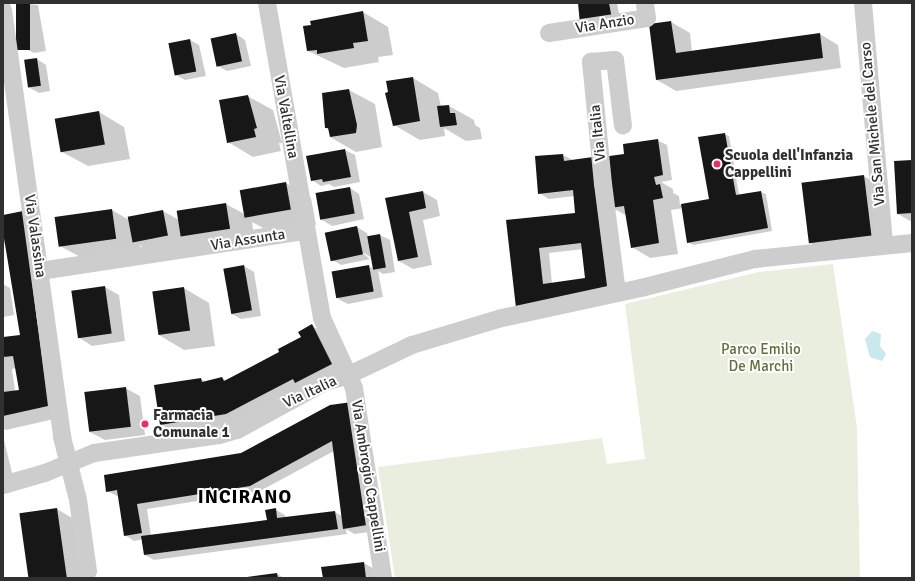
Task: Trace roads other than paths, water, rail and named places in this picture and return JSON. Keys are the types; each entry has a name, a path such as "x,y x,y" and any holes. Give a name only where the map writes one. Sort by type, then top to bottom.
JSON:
{"street":[{"name":"Via Valtellina","path":"267,3 305,231"},
{"name":"Via Anzio","path":"549,33 647,18 645,3"},
{"name":"Via San Michele del Carso","path":"863,3 884,245"},
{"name":"Via Valassina","path":"3,10 62,437 78,500 88,571"},
{"name":"Via Italia","path":"617,293 602,177 591,62 615,60 623,126"},
{"name":"Via Assunta","path":"40,271 305,231 322,318 349,375"},
{"name":"Via Italia","path":"3,485 45,473 68,461 94,452 219,435 237,430 324,382 349,375 419,343 502,318 617,293 755,259 912,243"},
{"name":"Via Ambrogio Cappellini","path":"349,375 366,459 383,578"}],"water":[{"path":"872,331 881,334 880,346 886,354 882,361 870,357 865,339"}],"place":[{"name":"Scuola dell'Infanzia Cappellini","path":"717,164"},
{"name":"Farmacia Comunale 1","path":"145,424"}],"district":[{"name":"INCIRANO","path":"245,498"}],"park label":[{"name":"Parco Emilio De Marchi","path":"761,358"}]}
